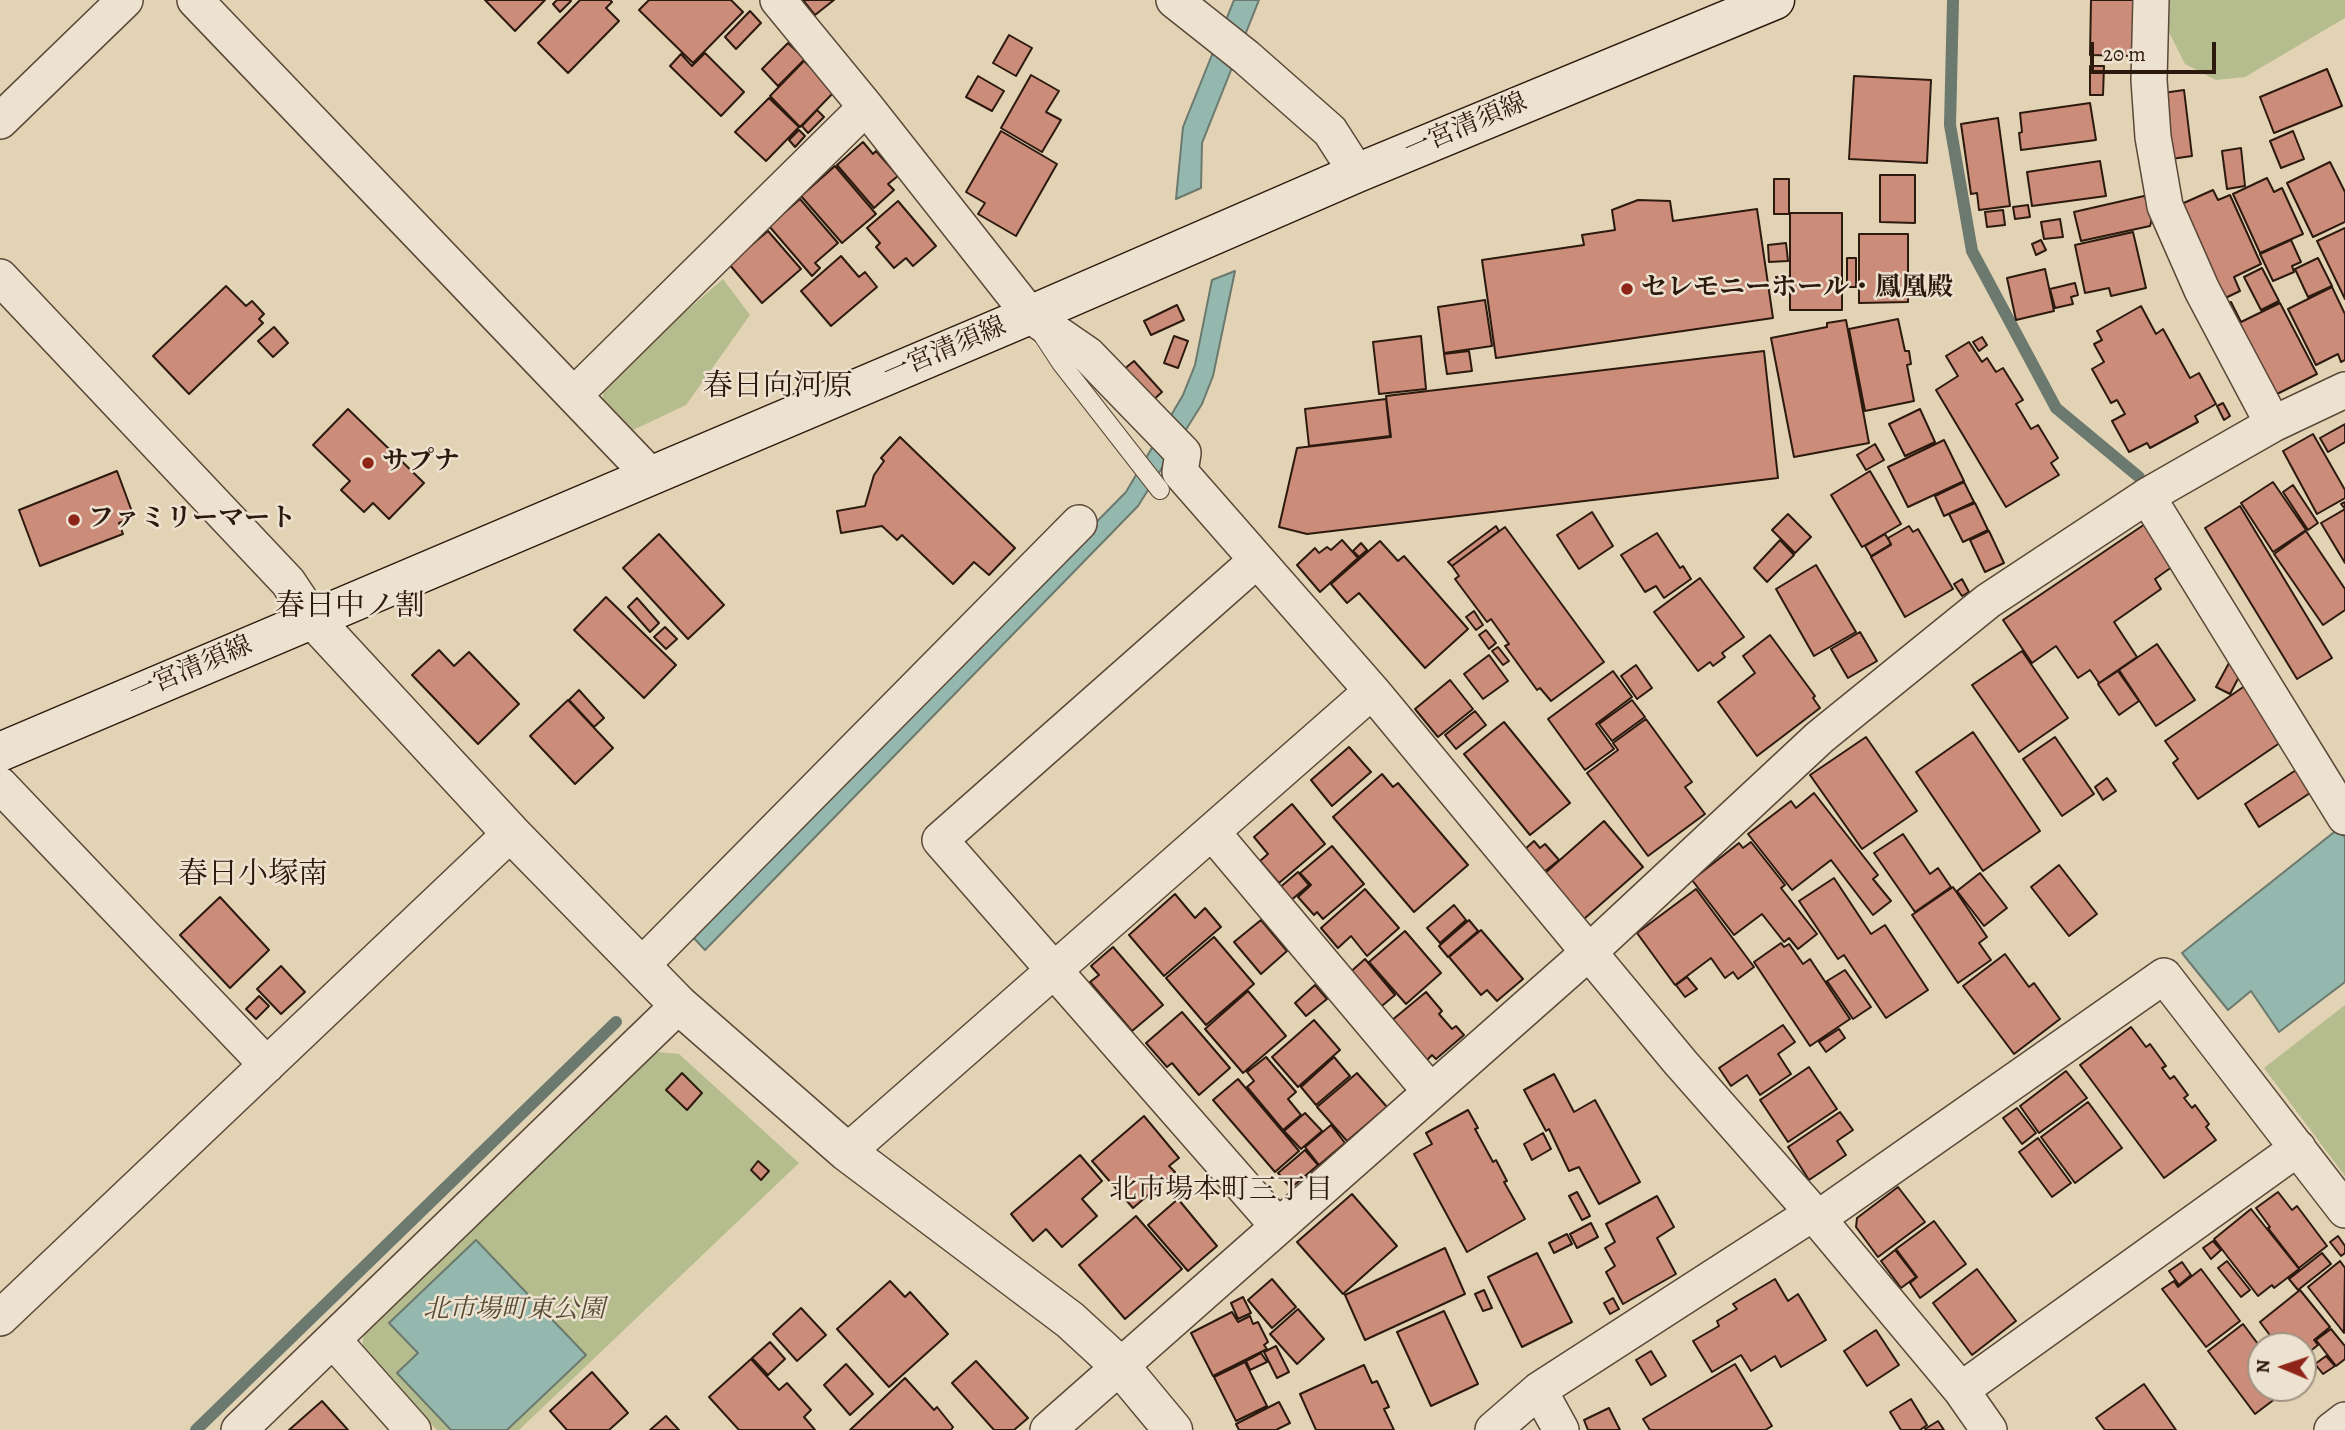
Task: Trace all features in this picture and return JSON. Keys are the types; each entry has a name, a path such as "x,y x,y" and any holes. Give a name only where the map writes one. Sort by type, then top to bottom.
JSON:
{"main road":[{"name":"一宮清須線","path":"0,752 1030,315 1357,173 1775,0"},
{"path":"312,618 512,833 679,1005 847,1152 1070,1320 1119,1365 1173,1430"}],"street":[{"path":"0,121 125,0"},
{"path":"194,0 650,475"},
{"path":"778,0 1030,315 1088,355 1183,453 1180,472 1372,691 1588,953 1961,1390 1989,1430"},
{"path":"1174,0 1246,57 1330,131 1357,173"},
{"path":"2151,0 2149,80 2153,137 2165,206 2202,290 2273,424"},
{"path":"574,395 866,107"},
{"path":"0,277 288,582 312,618"},
{"path":"1048,1430 1588,953 1820,737 1988,601 2147,496 2273,424 2345,390"},
{"path":"2147,496 2345,817"},
{"path":"641,966 1079,523"},
{"path":"1257,560 940,840 1278,1226"},
{"path":"847,1152 1372,691"},
{"path":"0,785 267,1065"},
{"path":"1212,832 1430,1091"},
{"path":"0,1318 512,833"},
{"path":"1493,1430 1539,1390 1815,1216 2164,976 2345,1210"},
{"path":"239,1430 679,1005"},
{"path":"1961,1390 2298,1148"},
{"path":"333,1340 413,1430"},
{"path":"1539,1390 1561,1430"},
{"path":"2332,1430 2345,1420"}],"lane":[{"path":"1030,315 1061,363 1160,490"}],"green space":[{"path":"2163,0 2345,0 2345,18 2245,77 2216,80 2185,64 2167,28"},
{"path":"723,279 750,315 686,405 631,431 603,402 603,383"},
{"path":"2345,1005 2345,1176 2264,1068"},
{"name":"北市場町東公園","path":"657,1052 679,1054 799,1163 519,1430 437,1430 362,1350 364,1330"}],"water":[{"path":"1234,0 1259,0 1202,143 1201,188 1176,199 1183,127"},
{"path":"1235,271 1213,376 1202,404 1138,506 705,950 690,934 1126,492 1183,395 1195,365 1212,280"},
{"path":"2338,829 2345,837 2345,982 2279,1032 2251,991 2228,1010 2182,953"},
{"path":"476,1240 586,1355 507,1430 451,1430 397,1373 418,1353 389,1323"}],"building":[{"path":"485,0 545,0 515,31"},
{"path":"557,0 571,1 560,12 553,4"},
{"path":"580,0 610,0 612,2 606,8 619,21 568,73 538,43"},
{"path":"649,0 731,0 743,12 693,63 639,10"},
{"path":"803,0 834,0 815,15"},
{"path":"2091,0 2135,0 2134,56 2090,55"},
{"path":"750,11 761,23 736,49 725,37"},
{"path":"1009,35 1032,48 1016,76 993,63"},
{"path":"788,43 805,59 778,86 762,69"},
{"path":"705,53 744,92 721,116 670,66 681,54 692,66"},
{"path":"804,61 835,91 800,127 770,96"},
{"path":"2090,66 2104,66 2103,95 2090,95"},
{"path":"2327,69 2342,106 2274,133 2260,97"},
{"path":"1031,75 1059,91 1046,112 1061,120 1042,152 1001,128"},
{"path":"978,76 1004,91 992,111 966,97"},
{"path":"1854,76 1931,80 1927,163 1849,159"},
{"path":"2184,90 2192,156 2171,159 2163,93"},
{"path":"769,98 799,127 766,161 735,132"},
{"path":"2090,103 2096,140 2021,150 2020,113"},
{"path":"817,110 824,117 808,133 802,126"},
{"path":"1998,118 2010,206 1979,210 1977,193 1971,194 1961,124"},
{"path":"799,130 805,136 795,147 789,140"},
{"path":"1001,131 1057,164 1016,236 978,214 985,203 966,192"},
{"path":"2293,131 2304,159 2281,168 2270,141"},
{"path":"863,142 873,154 876,151 898,176 888,184 894,190 874,208 837,165"},
{"path":"2241,148 2245,186 2227,189 2222,151"},
{"path":"2100,161 2106,196 2032,206 2027,172"},
{"path":"2330,162 2345,192 2345,222 2313,237 2287,183"},
{"path":"835,166 876,214 842,243 801,196"},
{"path":"1880,175 1915,175 1915,223 1880,222"},
{"path":"2267,178 2274,192 2282,188 2303,234 2260,253 2233,194"},
{"path":"1774,179 1789,179 1789,214 1774,214"},
{"path":"2213,190 2218,200 2230,195 2261,264 2234,277 2240,291 2219,301 2177,206"},
{"path":"2144,196 2153,215 2150,226 2081,241 2074,212"},
{"path":"800,199 838,243 815,263 820,268 812,276 769,226"},
{"name":"セレモニーホール・鳳凰殿","path":"1638,200 1670,201 1673,221 1757,209 1773,318 1496,358 1482,260 1584,245 1582,235 1615,230 1612,210"},
{"path":"898,201 936,246 913,266 906,258 894,268 876,247 880,243 867,228"},
{"path":"2028,205 2030,217 2015,219 2013,207"},
{"path":"2003,210 2005,225 1987,227 1985,212"},
{"path":"1790,213 1842,213 1842,310 1790,310"},
{"path":"2060,219 2063,237 2044,239 2041,222"},
{"path":"2345,228 2345,299 2317,241"},
{"path":"768,231 801,269 762,303 729,264"},
{"path":"2133,232 2146,288 2111,296 2109,288 2085,293 2075,245"},
{"path":"1859,234 1908,234 1908,302 1859,303"},
{"path":"2041,240 2046,250 2036,255 2032,244"},
{"path":"2291,240 2301,262 2292,266 2294,272 2273,281 2260,254"},
{"path":"1786,243 1788,261 1769,262 1768,245"},
{"path":"841,256 859,277 865,272 877,287 831,326 801,291"},
{"path":"1847,258 1856,258 1856,287 1847,287"},
{"path":"2318,258 2332,286 2308,297 2295,269"},
{"path":"2262,268 2279,301 2261,310 2244,277"},
{"path":"2045,269 2054,311 2016,320 2007,278"},
{"path":"1788,276 1789,285 1777,286 1776,277"},
{"path":"2075,283 2078,295 2071,297 2073,304 2055,308 2050,289"},
{"path":"226,286 246,306 252,301 264,314 259,319 263,323 189,394 153,356"},
{"path":"2332,287 2345,314 2345,360 2341,362 2338,354 2316,365 2288,309"},
{"path":"1485,300 1492,346 1444,353 1438,307"},
{"path":"2231,302 2241,322 2280,303 2317,374 2271,397 2224,305"},
{"path":"1177,305 1184,320 1151,335 1144,321"},
{"path":"2141,306 2156,334 2163,329 2190,378 2199,373 2216,404 2195,416 2198,422 2150,448 2147,443 2129,452 2112,421 2125,414 2117,400 2111,403 2092,369 2104,362 2094,344 2102,340 2097,331"},
{"path":"1898,319 1905,351 1909,351 1911,364 1907,365 1914,401 1865,411 1849,329"},
{"path":"1846,320 1869,443 1794,457 1771,338 1827,327 1827,323"},
{"path":"274,327 288,343 273,357 258,341"},
{"path":"1174,336 1188,341 1178,368 1164,363"},
{"path":"1421,336 1426,389 1379,394 1373,342"},
{"path":"1982,337 1987,345 1979,351 1973,342"},
{"path":"1969,342 1982,362 1987,358 1996,372 2003,368 2023,400 2016,404 2031,429 2038,425 2058,458 2051,463 2059,475 2006,507 1936,390 1958,376 1946,356"},
{"path":"1469,351 1472,371 1447,374 1444,354"},
{"path":"1764,351 1778,478 1307,534 1279,527 1297,448 1391,437 1386,396"},
{"path":"1134,361 1162,392 1151,402 1123,370"},
{"path":"1386,399 1390,436 1309,446 1305,409"},
{"path":"2223,403 2230,416 2224,420 2217,406"},
{"name":"サプナ","path":"348,409 424,483 389,519 373,503 364,512 341,490 350,481 313,445"},
{"path":"1920,409 1935,442 1905,456 1889,424"},
{"path":"2345,424 2345,442 2328,452 2320,438"},
{"path":"2313,434 2345,490 2345,498 2317,514 2283,451"},
{"path":"900,437 1015,548 989,575 974,562 953,584 902,535 897,540 882,526 841,533 837,511 865,506 874,475 884,461 881,458"},
{"path":"1944,440 1964,481 1908,507 1888,467"},
{"path":"1875,444 1884,460 1866,470 1857,455"},
{"name":"ファミリーマート","path":"117,471 134,517 119,523 123,534 40,566 19,510"},
{"path":"1870,471 1901,524 1862,547 1831,495"},
{"path":"1964,482 1974,502 1944,516 1935,496"},
{"path":"2273,482 2306,530 2273,552 2241,503"},
{"path":"2293,485 2318,523 2308,530 2283,492"},
{"path":"1975,503 1988,530 1963,542 1949,514"},
{"path":"2240,506 2332,658 2297,679 2205,528"},
{"path":"2345,509 2345,563 2321,523"},
{"path":"1592,512 1613,546 1579,569 1557,535"},
{"path":"1788,514 1811,537 1795,553 1772,530"},
{"path":"2148,522 2176,564 2155,579 2161,589 2114,622 2137,657 2099,683 2090,670 2078,678 2056,646 2032,663 2003,620"},
{"path":"1496,526 1499,531 1452,566 1448,562"},
{"path":"1909,526 1913,532 1918,529 1953,589 1905,617 1871,557 1891,545 1888,538"},
{"path":"1505,527 1604,662 1551,701 1540,688 1537,690 1505,646 1509,644 1491,619 1487,622 1455,579 1459,576 1452,566"},
{"path":"1989,531 2004,563 1985,572 1970,540"},
{"path":"2306,531 2345,589 2345,610 2323,625 2274,554"},
{"path":"1657,533 1680,568 1683,566 1691,579 1664,598 1656,586 1645,592 1621,555"},
{"path":"659,534 724,605 688,639 623,568"},
{"path":"1885,534 1891,544 1871,556 1865,546"},
{"path":"1342,540 1358,558 1320,592 1297,565 1315,548 1319,553 1327,547 1331,550"},
{"path":"1780,540 1794,555 1767,582 1754,568"},
{"path":"1380,541 1398,561 1404,556 1468,629 1425,668 1359,593 1347,603 1331,584"},
{"path":"1361,543 1367,550 1359,557 1353,551"},
{"path":"1816,565 1856,632 1814,656 1776,589"},
{"path":"1700,578 1744,637 1722,653 1725,657 1713,666 1710,662 1698,671 1654,612"},
{"path":"1962,579 1969,592 1962,596 1954,584"},
{"path":"606,597 676,665 644,698 574,630"},
{"path":"637,598 659,623 650,632 628,607"},
{"path":"1474,611 1483,625 1476,630 1466,617"},
{"path":"665,627 677,639 666,649 654,637"},
{"path":"1486,630 1496,643 1489,649 1479,635"},
{"path":"1860,632 1877,661 1848,678 1831,649"},
{"path":"1770,635 1815,696 1813,698 1820,708 1757,756 1718,702 1755,673 1743,656"},
{"path":"2157,644 2195,700 2156,726 2119,670"},
{"path":"1498,647 1509,661 1503,665 1492,651"},
{"path":"439,650 454,666 469,652 519,704 478,744 412,675"},
{"path":"2022,651 2068,718 2019,752 1972,685"},
{"path":"1489,655 1508,681 1483,699 1464,674"},
{"path":"2229,663 2242,671 2230,694 2216,687"},
{"path":"1636,665 1652,688 1637,699 1621,676"},
{"path":"1613,671 1632,697 1596,724 1614,749 1585,770 1548,719"},
{"path":"2118,671 2139,701 2119,715 2098,684"},
{"path":"1450,680 1473,709 1438,737 1415,709"},
{"path":"2249,683 2287,738 2198,799 2173,763 2178,759 2165,741"},
{"path":"579,690 604,718 594,727 569,700"},
{"path":"568,700 613,748 575,784 530,736"},
{"path":"1632,700 1645,717 1612,741 1599,724"},
{"path":"1475,711 1486,725 1456,749 1445,735"},
{"path":"1646,719 1692,782 1685,787 1705,814 1648,856 1587,773 1618,750 1613,743"},
{"path":"1504,722 1570,803 1530,835 1464,754"},
{"path":"1973,732 2040,831 1983,871 1916,772"},
{"path":"1866,737 1917,811 1862,849 1810,775"},
{"path":"2055,737 2094,794 2062,816 2023,759"},
{"path":"1349,747 1371,772 1332,806 1311,780"},
{"path":"2296,770 2310,793 2259,827 2245,804"},
{"path":"1382,774 1393,787 1398,783 1468,865 1414,912 1333,817"},
{"path":"2107,778 2116,791 2103,800 2095,787"},
{"path":"1814,793 1878,875 1873,879 1891,901 1873,915 1831,860 1792,890 1748,834 1791,801 1796,808"},
{"path":"1292,804 1325,844 1279,883 1260,861 1268,854 1254,837"},
{"path":"1604,821 1643,867 1584,919 1544,874"},
{"path":"1903,834 1930,874 1938,868 1951,887 1915,912 1874,853"},
{"path":"1534,841 1540,848 1545,844 1559,860 1544,872 1524,850"},
{"path":"1751,842 1785,885 1781,888 1817,934 1798,949 1789,938 1784,942 1762,914 1734,935 1692,880 1739,843 1743,848"},
{"path":"1332,846 1364,884 1323,919 1317,912 1314,915 1298,897 1311,885 1300,873"},
{"path":"2059,865 2097,914 2069,936 2031,887"},
{"path":"1298,872 1309,885 1289,902 1278,889"},
{"path":"1980,873 2007,908 1984,926 1957,891"},
{"path":"1834,878 1871,934 1885,925 1928,990 1886,1018 1844,955 1838,959 1799,901"},
{"path":"1953,887 1987,937 1979,943 1991,960 1958,983 1912,915"},
{"path":"1365,889 1399,928 1367,956 1351,936 1338,948 1321,928"},
{"path":"1696,889 1754,967 1738,979 1733,972 1725,978 1711,958 1675,985 1637,933"},
{"path":"1175,894 1195,918 1205,908 1221,927 1164,976 1129,935"},
{"path":"220,897 269,950 230,988 180,935"},
{"path":"1454,905 1466,920 1440,943 1427,928"},
{"path":"1261,920 1287,951 1261,974 1234,942"},
{"path":"1469,920 1478,931 1448,957 1439,946"},
{"path":"1481,930 1523,979 1497,1001 1487,990 1481,995 1449,957"},
{"path":"1405,931 1441,973 1406,1004 1369,962"},
{"path":"1214,937 1254,984 1206,1025 1166,978"},
{"path":"1781,943 1784,947 1789,944 1803,964 1810,959 1850,1019 1810,1046 1754,962"},
{"path":"1113,947 1163,1005 1132,1031 1090,982 1099,975 1091,966"},
{"path":"2005,954 2029,987 2034,983 2060,1019 2014,1054 1963,986"},
{"path":"1365,959 1395,995 1377,1010 1347,975"},
{"path":"281,966 305,992 281,1014 257,989"},
{"path":"1845,970 1871,1007 1853,1019 1827,981"},
{"path":"1687,977 1697,989 1685,997 1676,985"},
{"path":"1315,985 1327,999 1306,1016 1295,1003"},
{"path":"1248,991 1286,1036 1243,1073 1205,1029"},
{"path":"1426,992 1442,1011 1439,1014 1452,1029 1456,1026 1464,1035 1436,1059 1432,1055 1426,1061 1391,1021"},
{"path":"259,996 269,1006 256,1019 246,1009"},
{"path":"1182,1012 1230,1068 1199,1095 1172,1063 1167,1067 1146,1043"},
{"path":"1314,1020 1340,1050 1298,1087 1272,1057"},
{"path":"1783,1025 1795,1042 1778,1054 1791,1074 1760,1095 1747,1075 1731,1086 1719,1068"},
{"path":"2131,1027 2146,1047 2150,1044 2166,1066 2162,1068 2170,1079 2174,1076 2188,1095 2184,1098 2192,1108 2195,1105 2209,1124 2206,1127 2216,1140 2164,1178 2080,1065"},
{"path":"1839,1029 1845,1038 1826,1052 1819,1042"},
{"path":"1266,1057 1296,1092 1288,1099 1301,1115 1283,1130 1247,1087 1254,1081 1247,1072"},
{"path":"1334,1057 1350,1076 1316,1105 1301,1087"},
{"path":"1809,1067 1837,1109 1788,1142 1760,1100"},
{"path":"2066,1071 2087,1098 2039,1133 2020,1106"},
{"path":"682,1073 702,1093 687,1110 666,1090"},
{"path":"1357,1073 1387,1107 1347,1141 1317,1107"},
{"path":"1554,1074 1574,1112 1595,1100 1640,1182 1599,1204 1579,1167 1569,1171 1549,1129 1546,1131 1524,1090"},
{"path":"1238,1079 1299,1151 1275,1172 1213,1100"},
{"path":"2088,1102 2122,1148 2075,1183 2041,1137"},
{"path":"2017,1108 2036,1133 2022,1144 2003,1118"},
{"path":"1468,1110 1478,1128 1475,1129 1493,1162 1496,1160 1507,1181 1504,1182 1525,1219 1467,1252 1414,1154 1432,1144 1426,1133"},
{"path":"1840,1112 1853,1130 1837,1141 1846,1155 1809,1180 1788,1147"},
{"path":"1305,1113 1322,1131 1301,1149 1284,1131"},
{"path":"1144,1116 1179,1158 1169,1166 1175,1172 1133,1208 1092,1161"},
{"path":"1331,1125 1345,1143 1319,1165 1305,1147"},
{"path":"1543,1133 1551,1149 1532,1160 1524,1144"},
{"path":"2038,1138 2071,1183 2052,1197 2019,1152"},
{"path":"1305,1150 1318,1165 1291,1188 1278,1173"},
{"path":"1080,1155 1102,1181 1082,1199 1097,1216 1062,1247 1046,1229 1033,1241 1011,1214"},
{"path":"758,1161 769,1171 761,1180 751,1170"},
{"path":"1898,1187 1925,1222 1878,1257 1856,1227 1857,1218"},
{"path":"1577,1192 1590,1216 1582,1220 1569,1196"},
{"path":"2278,1192 2292,1210 2297,1206 2327,1246 2299,1268 2256,1208"},
{"path":"1352,1194 1397,1246 1343,1294 1297,1242"},
{"path":"1657,1196 1674,1227 1657,1238 1676,1274 1623,1304 1606,1272 1615,1266 1605,1248 1615,1242 1606,1224"},
{"path":"1178,1199 1217,1246 1188,1271 1148,1225"},
{"path":"2251,1209 2299,1269 2274,1288 2272,1285 2258,1296 2214,1239"},
{"path":"1136,1216 1182,1269 1125,1319 1079,1265"},
{"path":"1934,1221 1966,1264 1920,1298 1910,1283 1917,1277 1896,1249"},
{"path":"1591,1223 1598,1237 1577,1248 1570,1234"},
{"path":"1567,1234 1572,1244 1554,1253 1549,1243"},
{"path":"2338,1236 2345,1246 2345,1253 2341,1256 2330,1242"},
{"path":"2213,1241 2221,1250 2211,1259 2203,1248"},
{"path":"1445,1248 1465,1294 1365,1340 1345,1295"},
{"path":"1895,1250 1916,1277 1901,1288 1881,1261"},
{"path":"1537,1253 1572,1322 1522,1347 1488,1277"},
{"path":"2322,1253 2331,1264 2298,1290 2289,1279"},
{"path":"2227,1261 2250,1290 2241,1297 2218,1268"},
{"path":"2340,1261 2345,1268 2344,1333 2308,1287"},
{"path":"2182,1262 2191,1275 2179,1285 2169,1271"},
{"path":"1977,1269 2016,1321 1972,1355 1933,1303"},
{"path":"2201,1269 2240,1321 2206,1347 2162,1289 2174,1281 2178,1287"},
{"path":"1272,1279 1296,1307 1272,1328 1248,1300"},
{"path":"1775,1279 1788,1301 1798,1294 1826,1340 1781,1367 1775,1356 1751,1371 1741,1355 1712,1372 1693,1341 1719,1326 1717,1321 1737,1309 1733,1304"},
{"path":"890,1281 905,1297 910,1292 948,1334 889,1387 837,1329"},
{"path":"1484,1290 1492,1308 1483,1311 1475,1294"},
{"path":"2300,1290 2330,1327 2317,1338 2317,1332 2268,1332 2260,1322"},
{"path":"1243,1297 1251,1313 1238,1319 1231,1303"},
{"path":"1613,1298 1619,1309 1610,1314 1604,1303"},
{"path":"801,1308 826,1335 797,1361 773,1334"},
{"path":"1298,1309 1324,1339 1297,1364 1270,1334"},
{"path":"1444,1311 1478,1384 1431,1406 1397,1332"},
{"path":"1232,1312 1238,1322 1250,1316 1253,1324 1258,1322 1268,1342 1264,1345 1267,1349 1213,1376 1191,1333"},
{"path":"2243,1324 2249,1332 2247,1402 2271,1402 2255,1414 2208,1351"},
{"path":"2331,1329 2345,1346 2345,1359 2336,1366 2317,1339"},
{"path":"1876,1330 1899,1365 1867,1386 1844,1351"},
{"path":"770,1342 785,1359 768,1375 752,1358"},
{"path":"1276,1346 1289,1372 1277,1378 1264,1352"},
{"path":"1651,1351 1666,1376 1651,1385 1636,1360"},
{"path":"1261,1353 1267,1362 1250,1370 1246,1361"},
{"path":"2326,1356 2335,1366 2323,1374 2317,1363"},
{"path":"751,1359 779,1390 787,1383 811,1410 804,1417 815,1430 739,1430 709,1397"},
{"path":"976,1361 1028,1418 1014,1430 994,1430 952,1383"},
{"path":"1245,1362 1267,1406 1236,1421 1214,1377"},
{"path":"846,1364 873,1394 850,1415 824,1385"},
{"path":"1735,1364 1772,1426 1765,1430 1650,1430 1643,1419"},
{"path":"1364,1365 1372,1383 1377,1381 1389,1407 1384,1409 1394,1430 1316,1430 1300,1394"},
{"path":"592,1372 628,1413 609,1430 567,1430 550,1411"},
{"path":"905,1378 934,1410 937,1407 953,1427 951,1430 850,1430"},
{"path":"2144,1384 2176,1430 2105,1430 2096,1418"},
{"path":"1911,1399 1927,1425 1920,1430 1901,1430 1890,1412"},
{"path":"322,1401 348,1430 289,1430"},
{"path":"1279,1402 1290,1423 1276,1430 1239,1430 1236,1424"},
{"path":"1609,1408 1620,1430 1588,1430 1584,1420"},
{"path":"666,1416 679,1430 650,1430"},
{"path":"1938,1421 1944,1430 1925,1429"}],"waterway":[{"path":"1953,0 1950,125 1972,251 2056,408 2139,477"},
{"path":"196,1430 616,1022"}],"place":[{"name":"セレモニーホール・鳳凰殿","path":"1627,289"},
{"name":"サプナ","path":"368,463"},
{"name":"ファミリーマート","path":"74,520"}],"district":[{"name":"春日向河原","path":"778,388"},
{"name":"春日中ノ割","path":"350,608"},
{"name":"春日小塚南","path":"253,876"},
{"name":"北市場本町三丁目","path":"1221,1191"}]}
